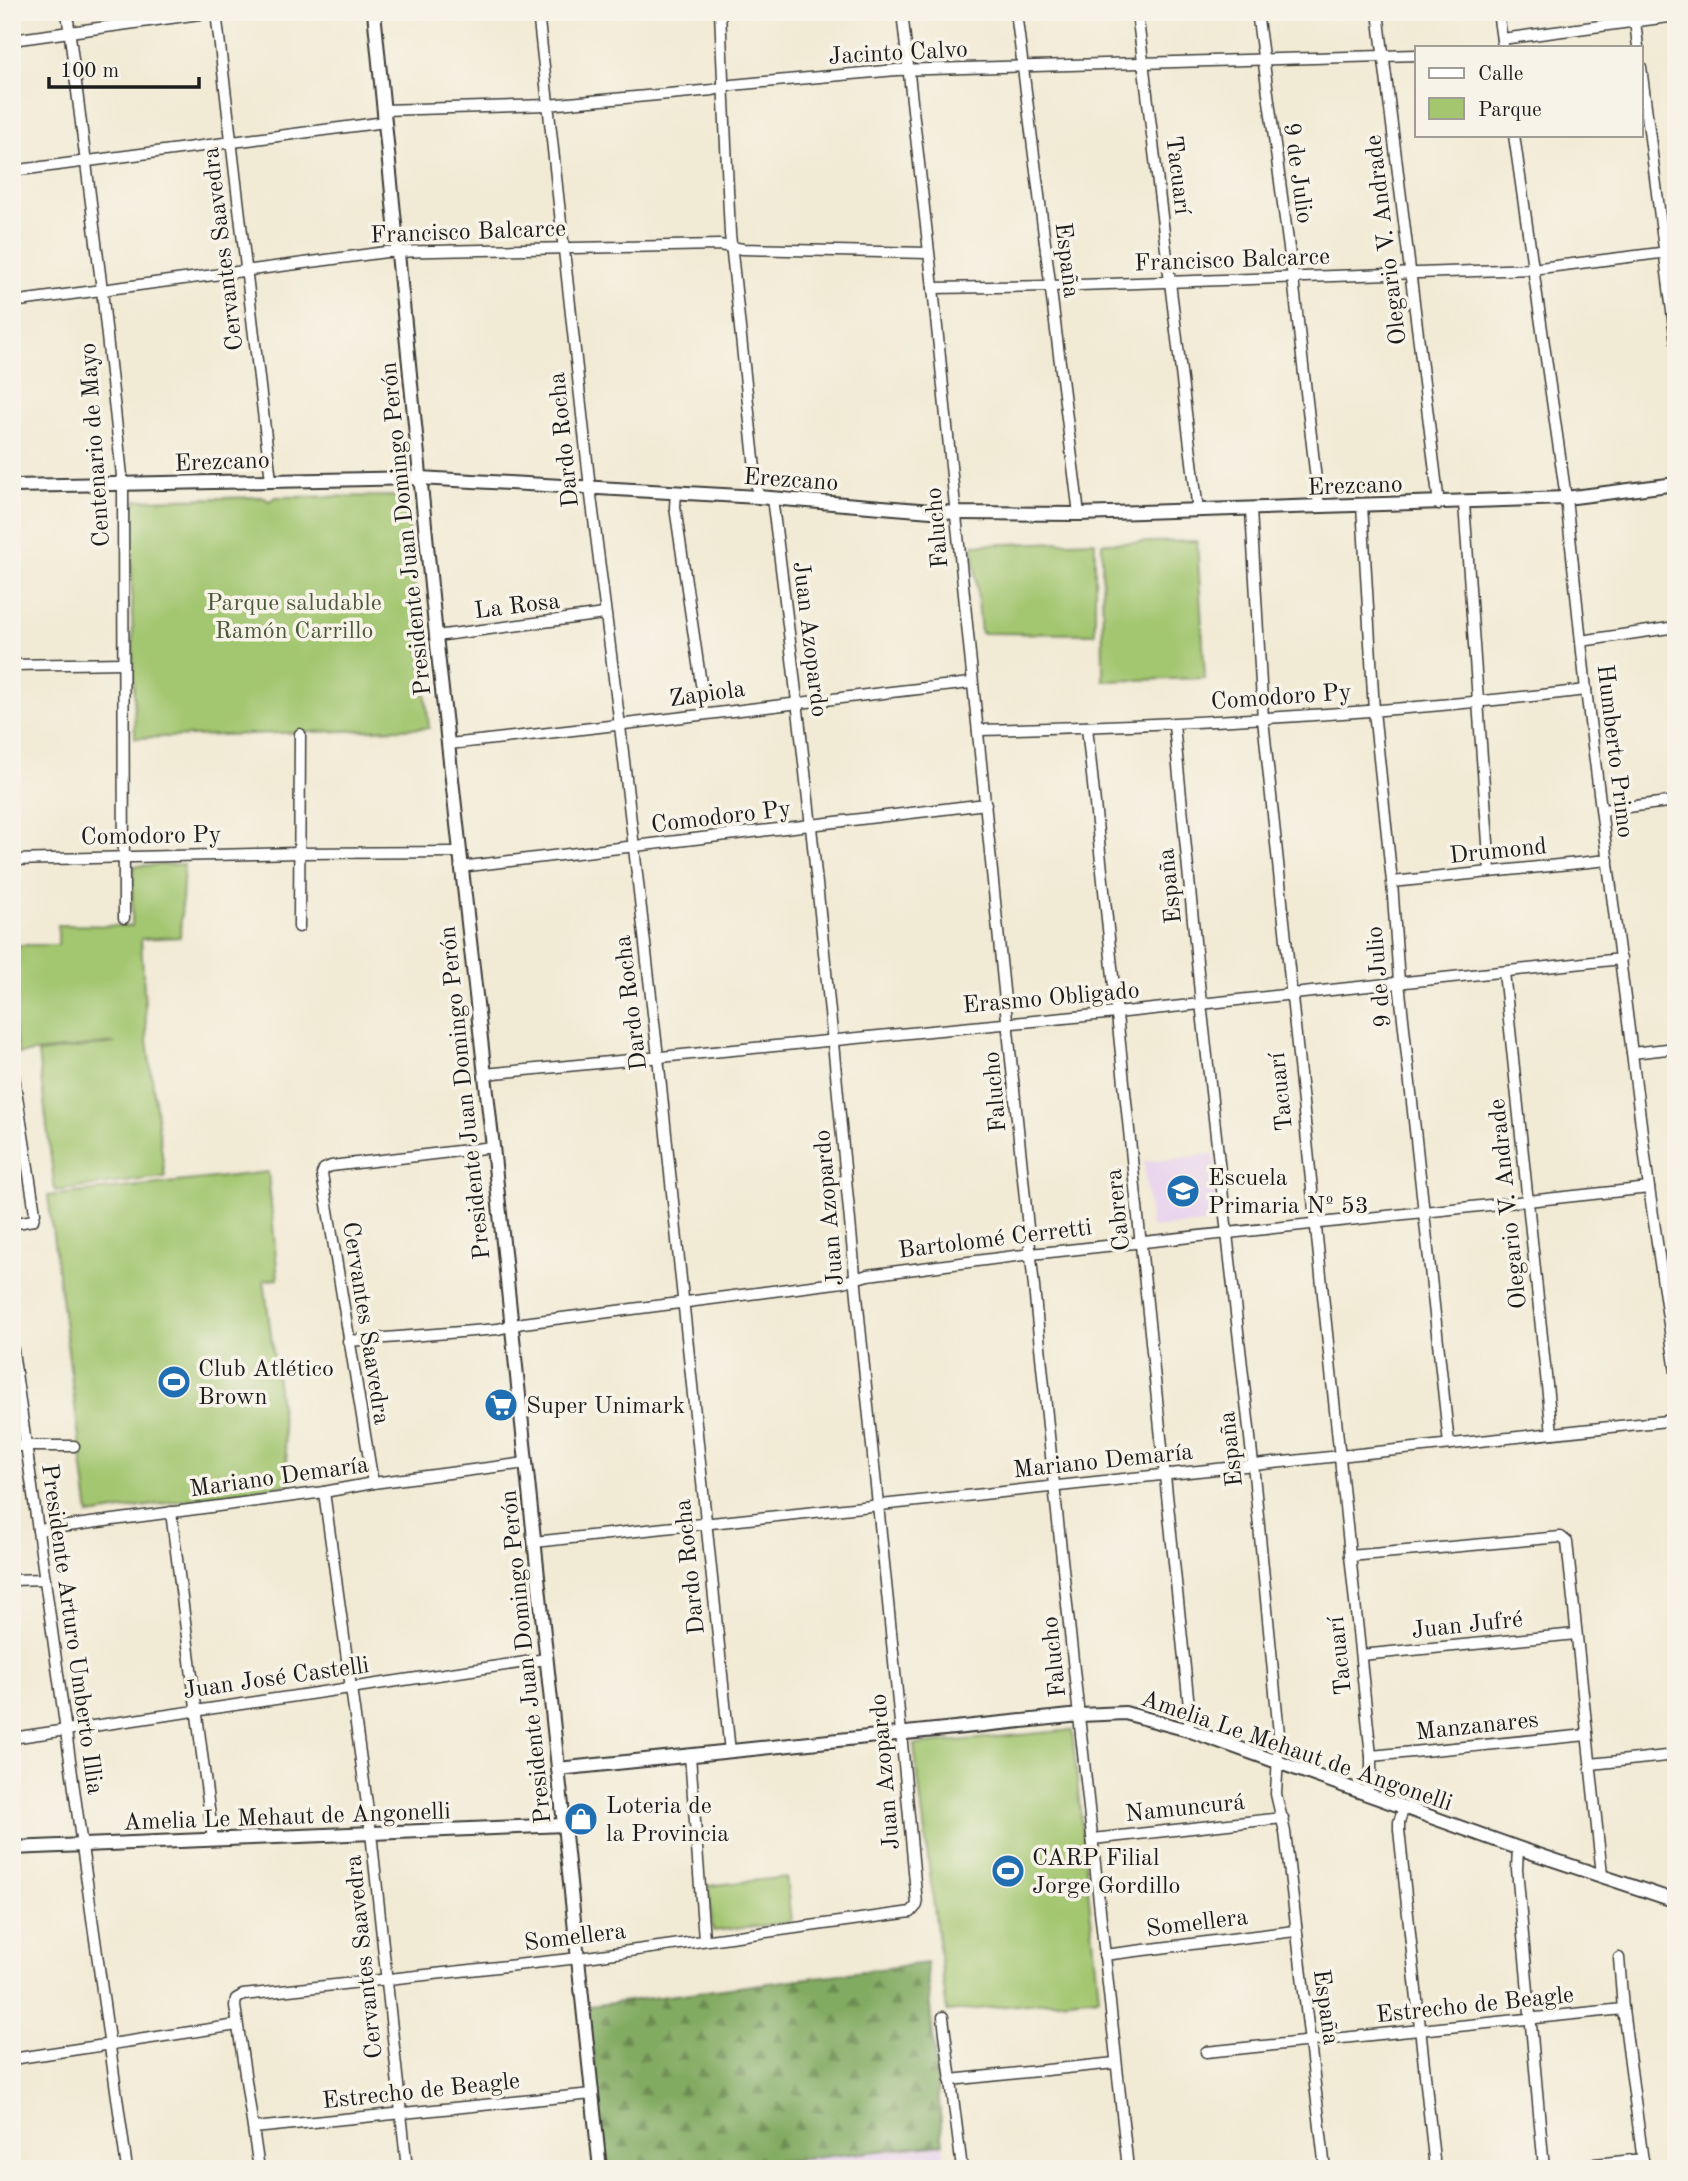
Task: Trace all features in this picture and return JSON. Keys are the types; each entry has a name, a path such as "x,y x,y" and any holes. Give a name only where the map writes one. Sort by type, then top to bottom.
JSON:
{"street":[{"name":"Centenario de Mayo","path":"68,12 123,485 124,918"},
{"path":"12,40 215,12"},
{"name":"Cervantes Saavedra","path":"215,12 271,480"},
{"name":"Presidente Juan Domingo Perón","path":"374,12 419,478 493,1147 600,2169"},
{"name":"Dardo Rocha","path":"538,12 604,614 620,726 658,1057 730,1752"},
{"path":"720,12 732,247 758,496"},
{"name":"Falucho","path":"902,12 1009,1022 1054,1485 1128,2169"},
{"name":"España","path":"1016,12 1079,514"},
{"name":"Tacuarí","path":"1137,12 1198,511"},
{"name":"9 de Julio","path":"1257,12 1293,278 1319,506"},
{"name":"Olegario V. Andrade","path":"1378,12 1439,503"},
{"path":"1498,12 1502,43 1634,17 1676,16"},
{"path":"1634,17 1638,46"},
{"name":"Jacinto Calvo","path":"12,171 231,141 384,116 547,105 908,70 1415,55"},
{"path":"1642,76 1676,343"},
{"name":"Humberto Primo","path":"1514,136 1566,498 1586,690 1649,1188 1671,1303 1676,1372"},
{"name":"Francisco Balcarce","path":"12,302 397,252 719,245 928,253"},
{"name":"Francisco Balcarce","path":"933,288 1410,275 1532,269 1676,251"},
{"name":"Erezcano","path":"12,486 419,478 758,496 956,513 1079,514 1566,498 1676,484"},
{"path":"676,492 675,507 701,684"},
{"name":"Juan Azopardo","path":"772,498 799,701 834,1039 902,1734 916,1905 911,1912"},
{"path":"1464,503 1490,872"},
{"name":"9 de Julio","path":"1362,505 1374,711 1392,882 1399,982 1449,1444"},
{"name":"Tacuarí","path":"1251,510 1263,719 1371,1756 1367,1793"},
{"name":"La Rosa","path":"436,636 604,614"},
{"path":"1581,641 1676,627"},
{"path":"12,666 123,663"},
{"name":"Zapiola","path":"448,744 971,683"},
{"name":"Comodoro Py","path":"978,730 1174,725 1479,703 1586,690"},
{"name":"España","path":"1174,725 1279,1734 1276,1794 1283,1818 1325,2169"},
{"name":"Cabrera","path":"1087,727 1167,1474 1190,1716 1188,1730"},
{"path":"299,927 300,734"},
{"path":"1603,810 1676,801"},
{"name":"Comodoro Py","path":"460,867 986,804"},
{"name":"Comodoro Py","path":"12,860 459,852"},
{"name":"Drumond","path":"1392,882 1608,860"},
{"name":"Erasmo Obligado","path":"485,1074 1116,1013 1621,959"},
{"name":"Olegario V. Andrade","path":"1504,972 1552,1433"},
{"path":"1632,1053 1676,1048"},
{"path":"12,1064 35,1213 33,1220 12,1224"},
{"name":"Cervantes Saavedra","path":"373,1483 322,1174 324,1169 331,1166 493,1147"},
{"name":"Bartolomé Cerretti","path":"348,1341 498,1329 1031,1254 1649,1188"},
{"name":"Presidente Arturo Umberto Illia","path":"12,1344 127,2169"},
{"name":"Mariano Demaría","path":"534,1542 1676,1420"},
{"path":"12,1446 74,1446"},
{"name":"Mariano Demaría","path":"38,1530 526,1463"},
{"name":"Cervantes Saavedra","path":"324,1492 371,1833 407,2169"},
{"path":"171,1512 213,1840"},
{"path":"1350,1556 1561,1537 1567,1542 1602,1875"},
{"path":"12,1580 45,1578"},
{"name":"Juan Jufré","path":"1361,1655 1576,1634"},
{"name":"Juan José Castelli","path":"12,1738 546,1659"},
{"name":"Amelia Le Mehaut de Angonelli","path":"558,1769 1080,1715 1125,1713 1188,1730 1518,1848 1676,1901"},
{"name":"Manzanares","path":"1371,1756 1587,1735"},
{"path":"1591,1764 1676,1755"},
{"path":"690,1756 705,1939"},
{"path":"1404,1807 1399,1822 1435,2169"},
{"name":"Namuncurá","path":"1093,1839 1283,1818"},
{"name":"Amelia Le Mehaut de Angonelli","path":"12,1848 564,1825"},
{"path":"1518,1848 1517,1868 1545,2169 1643,2164 1619,1958"},
{"name":"Somellera","path":"237,2025 236,1999 243,1995 579,1958 911,1912"},
{"name":"Somellera","path":"1104,1955 1295,1931"},
{"name":"Estrecho de Beagle","path":"1206,2052 1623,2009"},
{"path":"943,2017 962,2169"},
{"path":"12,2059 237,2025 259,2169"},
{"path":"950,2080 1115,2063"},
{"name":"Estrecho de Beagle","path":"254,2128 592,2094"}],"shaded area":[{"name":"Escuela Primaria Nº 53","path":"1214,1154 1221,1221 1151,1228 1144,1162"},
{"path":"943,2144 946,2169 713,2169"}],"green space":[{"name":"Parque saludable Ramón Carrillo","path":"399,496 406,503 429,728 135,738 130,509 137,500 263,497 269,501 276,497"},
{"path":"1095,541 1095,634 981,633 973,545"},
{"path":"1197,541 1205,678 1103,681 1102,543"},
{"path":"184,864 180,937 141,939 147,1040 165,1177 55,1191 38,1053 115,1043 18,1054 12,1013 12,945 58,945 58,925 132,926 133,866"},
{"name":"Club Atlético Brown","path":"268,1172 278,1279 264,1280 290,1484 89,1515 48,1196"},
{"name":"CARP Filial Jorge Gordillo","path":"1072,1730 1099,1997 947,2012 914,1745"},
{"path":"786,1877 791,1922 713,1931 708,1886"},
{"path":"926,1963 943,2144 710,2169 606,2169 588,2006"},
{"path":"936,2159 936,2169 854,2169 853,2166"}],"place":[{"name":"Escuela Primaria Nº 53","path":"1183,1191"},
{"name":"Club Atlético Brown","path":"174,1382"},
{"name":"Super Unimark","path":"501,1405"},
{"name":"Loteria de la Provincia","path":"581,1819"},
{"name":"CARP Filial Jorge Gordillo","path":"1008,1871"}]}
